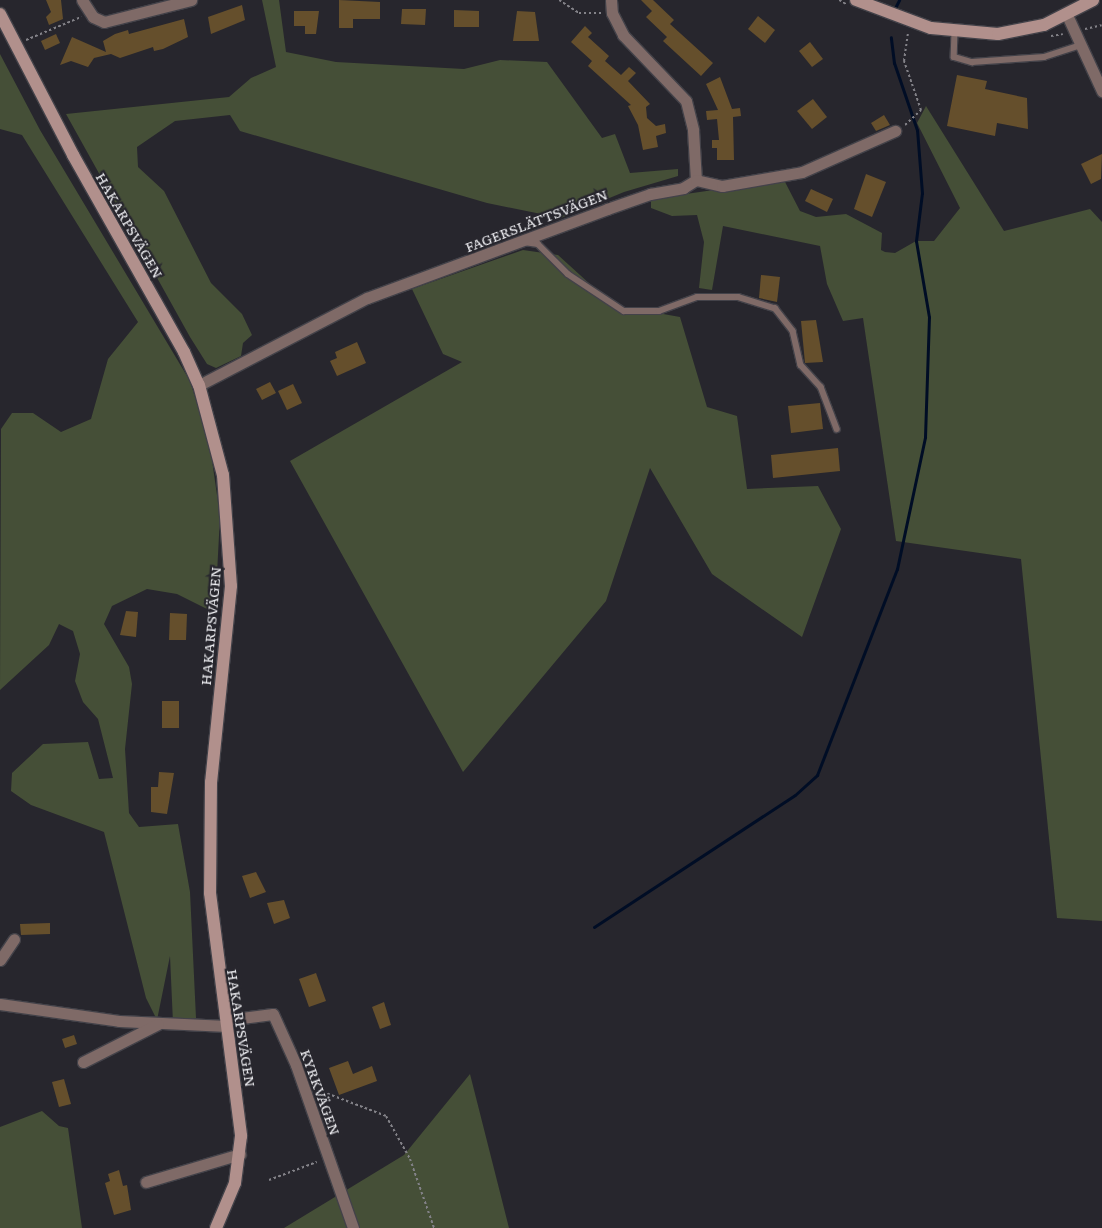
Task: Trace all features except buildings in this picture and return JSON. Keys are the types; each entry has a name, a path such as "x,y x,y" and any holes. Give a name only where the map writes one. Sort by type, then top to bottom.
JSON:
{"street":[{"path":"82,0 91,14 104,22 191,0"},
{"path":"611,0 612,13 623,35 686,101 694,130 696,180 722,186 785,176 814,169 895,132"},
{"path":"856,0 911,23 955,32 998,34 1067,15 1093,0"},
{"name":"HAKARPSVÄGEN","path":"0,14 199,385 224,475 231,557 211,774 210,866 240,1154 235,1183 216,1228"},
{"path":"1067,15 1102,91"},
{"name":"FAGERSLÄTTSVÄGEN","path":"199,385 367,298 650,194 683,188 696,180"},
{"path":"0,960 14,939"},
{"path":"0,1004 158,1024 227,1023"},
{"name":"KYRKVÄGEN","path":"227,1023 273,1014 302,1083 353,1228"},
{"path":"83,1062 158,1024"},
{"path":"146,1182 240,1154"}],"lane":[{"path":"955,32 954,57 972,62 1044,57 1080,45"},
{"path":"522,242 538,244 568,274 624,311 659,310 697,297 738,297 775,308 793,331 801,365 821,387 837,429"}],"path":[{"path":"559,0 579,13 612,13"},
{"path":"16,44 91,14"},
{"path":"905,125 917,116 920,104 904,61 911,23"},
{"path":"302,1083 386,1116 410,1159 434,1228"},
{"path":"269,1180 320,1162"}],"green space":[{"path":"262,0 279,0 286,52 336,62 464,69 500,60 547,62 602,138 615,134 630,173 678,169 678,176 624,192 561,218 487,203 240,131 230,115 175,121 137,147 138,167 164,191 211,283 242,314 252,335 243,343 241,356 216,368 207,364 190,337 66,114 229,97 251,78 276,67"},
{"path":"0,54 40,130 190,381 210,446 220,516 215,613 177,594 147,589 112,606 104,624 129,667 132,684 125,749 129,813 139,827 178,824 190,892 196,1018 173,1023 170,956 157,1020 146,998 104,832 31,805 11,791 12,773 43,744 88,742 99,779 113,778 98,719 83,702 75,681 80,654 73,631 59,624 49,645 0,690 1,429 12,413 33,413 61,432 91,419 108,359 138,322 22,135 0,129"},
{"path":"926,106 1004,231 1090,209 1102,222 1102,921 1057,918 1021,559 896,541 863,318 843,321 827,284 820,246 723,226 712,290 699,288 704,242 697,215 672,216 651,208 651,199 784,180 800,211 816,217 846,214 882,233 881,250 885,252 895,253 916,241 934,241 960,208 917,123"},
{"path":"523,250 558,255 613,305 680,317 707,407 737,416 747,489 818,486 841,529 802,637 712,574 650,468 606,601 463,772 290,461 462,362 443,354 412,289"},
{"path":"470,1074 509,1228 284,1228 404,1155"},
{"path":"42,1111 59,1126 68,1128 82,1228 0,1228 0,1127"}],"waterway":[{"path":"896,6 899,0"},
{"path":"594,927 795,795 817,775 897,569 925,437 929,317 916,241 922,193 917,130 894,63 891,37"}]}
